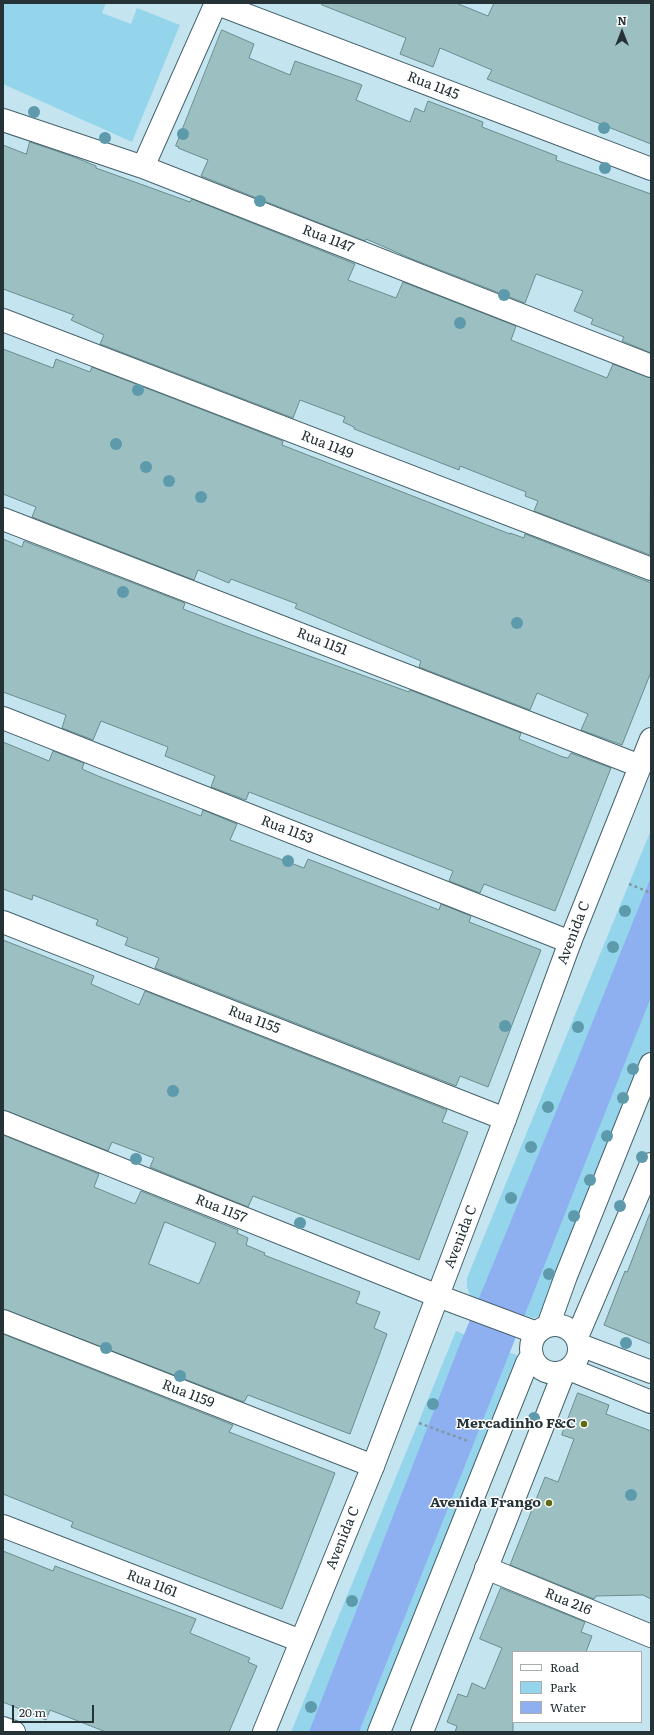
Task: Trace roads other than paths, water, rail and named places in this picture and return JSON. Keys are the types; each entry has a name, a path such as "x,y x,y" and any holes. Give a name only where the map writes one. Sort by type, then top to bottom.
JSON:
{"street":[{"path":"143,167 215,3"},
{"name":"Rua 1145","path":"215,3 651,169"},
{"name":"Rua 1147","path":"3,120 143,167 651,366"},
{"name":"Rua 1149","path":"3,320 651,569"},
{"name":"Rua 1151","path":"3,519 640,766"},
{"name":"Rua 1153","path":"3,718 570,942"},
{"name":"Avenida C","path":"264,1732 373,1466 505,1119 570,942 651,739"},
{"name":"Rua 1155","path":"3,922 505,1119"},
{"path":"651,1064 566,1276 542,1329 531,1343 532,1355 539,1367 544,1371 551,1373 567,1370 651,1402"},
{"name":"Rua 1157","path":"3,1122 513,1325 542,1329"},
{"path":"422,1732 486,1568 567,1370 578,1358 578,1341 651,1164"},
{"name":"Rua 1159","path":"3,1321 373,1466"},
{"path":"542,1329 557,1324 565,1326 572,1331 578,1341 651,1372"},
{"path":"379,1732 527,1363 532,1355"},
{"name":"Rua 1161","path":"3,1526 301,1641"},
{"name":"Rua 216","path":"486,1568 651,1636"},
{"path":"3,1728 14,1732"}],"water":[{"path":"651,877 651,997 359,1732 309,1732 458,1349"}],"place":[{"name":"Mercadinho F&C","path":"584,1424"},
{"name":"Avenida Frango","path":"549,1503"}]}
